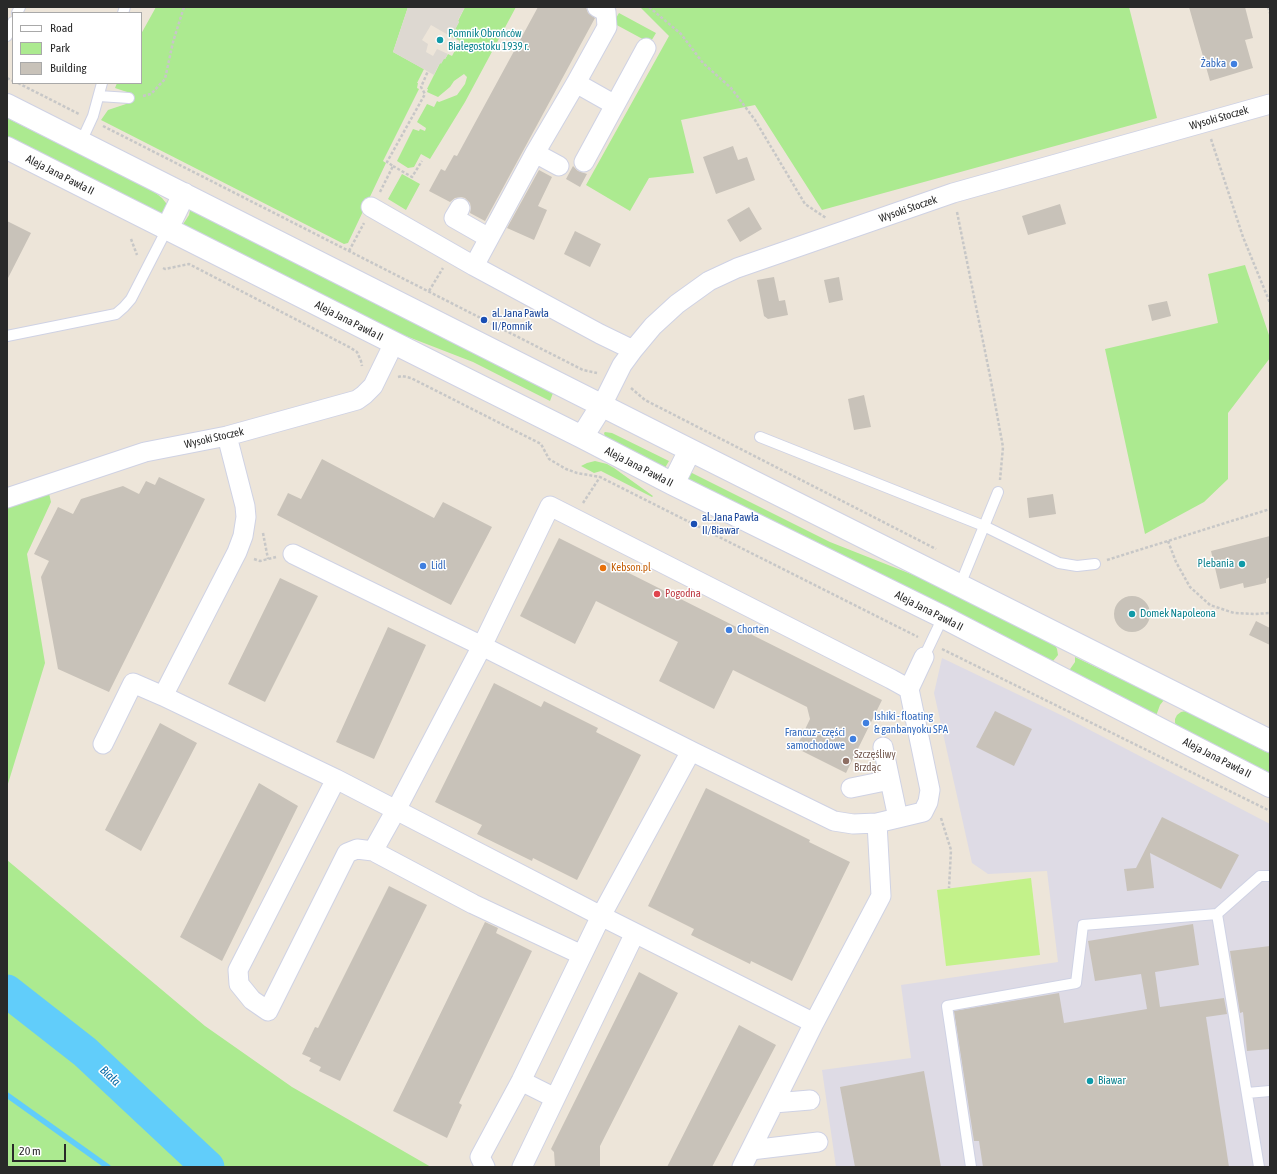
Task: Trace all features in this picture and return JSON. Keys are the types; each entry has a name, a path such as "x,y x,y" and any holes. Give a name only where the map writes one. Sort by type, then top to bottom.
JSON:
{"main road":[{"path":"7,105 1270,741"},
{"name":"Aleja Jana Pawła II","path":"7,148 673,484 943,618 1270,786"},
{"path":"167,229 184,194"},
{"path":"582,437 602,405"},
{"path":"673,484 690,450"}],"street":[{"path":"474,266 535,153 576,84 607,27 606,12 597,7"},
{"path":"584,162 646,48"},
{"path":"576,84 615,105"},
{"name":"Wysoki Stoczek","path":"602,405 622,385 622,365 632,350 653,326 677,304 709,281 737,268 953,193 1270,104"},
{"path":"535,153 559,166"},
{"path":"371,207 452,254 632,350"},
{"path":"460,208 454,218 489,238"},
{"name":"Wysoki Stoczek","path":"7,498 145,452 227,436 357,400 373,386 394,343"},
{"path":"163,696 237,553 243,536 246,517 245,506 227,436"},
{"path":"373,851 482,646 550,506 909,689"},
{"path":"293,554 834,821 853,824 877,823 922,812 928,802 930,790 909,689 928,650"},
{"path":"103,744 134,682 336,779 601,916 814,1023"},
{"path":"883,747 898,818"},
{"path":"485,1167 480,1157 521,1081 601,916 691,751"},
{"path":"336,779 238,970 239,984 252,1000 268,1011 347,853 357,849 373,851 473,904 582,955"},
{"path":"851,788 890,780"},
{"path":"742,1167 814,1023 881,896 877,823"},
{"path":"522,1167 635,933"},
{"path":"521,1081 555,1098"},
{"path":"774,1103 810,1100"},
{"path":"751,1150 818,1142"}],"lane":[{"path":"7,36 12,24"},
{"path":"81,142 91,120 102,84"},
{"path":"98,96 129,98"},
{"path":"7,336 116,314 124,307 130,298 167,229"},
{"path":"760,437 984,526 1059,563 1077,566 1095,564"},
{"path":"960,585 998,492"},
{"path":"928,650 943,618"},
{"path":"972,1167 947,1006 1076,983 1083,925 1217,914 1260,876 1270,876"},
{"path":"1217,914 1260,1167"},
{"path":"1247,1093 1270,1091"}],"path":[{"path":"129,98 151,94 165,79 173,42 184,7"},
{"path":"649,7 681,34 702,63 731,88 755,120 805,204 828,219"},
{"path":"1268,7 1270,13"},
{"path":"422,161 412,177 387,162 425,94 421,87 428,72"},
{"path":"20,84 582,370 601,373 645,400 941,551"},
{"path":"1209,135 1243,237 1270,303"},
{"path":"350,251 393,166"},
{"path":"953,193 1003,447 998,492"},
{"path":"131,240 137,255 165,269 189,264 344,344 357,352 361,361 362,370 377,378 389,383 395,378 402,376 411,378 541,444 549,459 566,469 577,473 600,477 928,650 1270,811"},
{"path":"429,291 452,254"},
{"path":"622,385 634,382"},
{"path":"574,518 600,477"},
{"path":"1095,564 1270,509"},
{"path":"1168,541 1176,562 1190,588 1210,605 1234,613 1270,613"},
{"path":"237,553 260,561 293,554"},
{"path":"928,802 940,816 951,850 949,888"}],"shaded area":[{"path":"408,7 465,7 458,20 459,22 455,30 454,29 450,36 431,25 422,40 428,44 426,52 433,56 437,49 448,54 441,64 440,63 434,75 393,52"},
{"path":"942,658 1065,717 1270,824 1270,1167 836,1167 822,1070 911,1058 901,985 1058,962 1047,871 988,874 972,863 934,693"}],"green space":[{"path":"156,7 408,7 393,52 424,69 417,83 417,88 419,89 383,161 386,163 348,243 344,244 101,120 108,110 129,103 130,93 115,88 117,84 142,84 142,32"},
{"path":"465,7 516,7 465,102 430,159 421,154 414,167 408,168 397,161 413,129 425,131 426,128 417,122 427,104 434,107 437,101 439,102 457,95 465,84 467,77 464,74 454,81 450,87 438,97 427,92 427,89 440,63 448,54 452,56 460,41 450,36 459,22 458,21"},
{"path":"640,7 1129,7 1157,118 822,210 755,105 681,120 694,173 649,178 630,211 586,185 669,36"},
{"path":"619,13 656,33 650,43 613,23"},
{"path":"7,118 153,191 166,203 167,209 160,215 7,137"},
{"path":"402,174 420,184 406,210 388,199"},
{"path":"190,210 553,393 550,401 473,362 380,326 182,226 189,215"},
{"path":"1245,265 1270,338 1270,358 1228,413 1228,479 1204,502 1145,534 1105,349 1218,323 1208,274"},
{"path":"605,432 612,433 669,461 665,470 605,437"},
{"path":"595,461 607,464 614,468 653,496 652,497 601,471 594,473 581,466"},
{"path":"690,472 830,542 916,576 1055,645 1058,655 1053,661 1049,662 686,480"},
{"path":"48,489 51,502 27,554 45,663 7,787 7,501"},
{"path":"1075,657 1164,700 1160,705 1156,716 1068,672 1075,662"},
{"path":"1186,711 1270,754 1270,773 1177,726 1175,719 1177,715"},
{"path":"7,860 205,1026 292,1087 431,1167 7,1167"},
{"path":"1031,878 1040,955 946,966 937,890"}],"building":[{"path":"538,7 586,7 588,13 595,18 485,221 470,213 470,203 465,198 455,198 450,202 429,191 441,169 445,171 454,155 457,156"},
{"path":"1189,7 1245,7 1253,38 1245,40 1253,68 1210,81"},
{"path":"733,146 738,160 747,157 755,180 716,194 703,157"},
{"path":"573,166 578,171 587,174 580,187 566,179"},
{"path":"539,170 552,177 538,206 547,210 534,240 507,228"},
{"path":"1060,204 1066,224 1028,235 1022,216"},
{"path":"749,207 762,229 740,242 727,220"},
{"path":"7,221 31,233 7,280"},
{"path":"575,231 601,244 590,267 564,254"},
{"path":"774,277 779,301 785,300 788,315 768,319 764,316 757,280"},
{"path":"839,277 843,300 829,303 824,280"},
{"path":"1167,301 1171,316 1152,321 1148,305"},
{"path":"864,395 871,427 854,430 848,399"},
{"name":"Lidl","path":"322,459 434,518 443,502 492,527 451,605 277,515 288,493 301,499"},
{"path":"159,477 205,499 109,692 58,669 41,577 49,561 34,554 58,507 73,514 81,499 123,486 139,494 146,481 155,485"},
{"path":"1053,494 1056,514 1029,518 1027,498"},
{"name":"Plebania","path":"1270,536 1270,577 1266,579 1266,583 1244,588 1243,583 1220,589 1211,551"},
{"path":"559,538 882,700 846,773 796,748 810,719 807,707 733,670 714,709 659,681 678,642 596,601 575,644 520,616"},
{"path":"280,578 318,596 265,702 228,684"},
{"name":"Domek Napoleona","path":"1136,596 1145,601 1149,607 1149,621 1145,627 1136,632 1128,632 1119,627 1115,621 1114,610 1119,601 1125,597"},
{"path":"1256,621 1270,628 1270,645 1249,635"},
{"path":"388,627 426,645 374,759 336,742"},
{"path":"494,683 541,707 544,701 598,728 596,732 641,755 577,880 533,858 532,861 477,834 482,825 435,802"},
{"path":"995,711 1032,729 1014,766 976,747"},
{"path":"160,723 197,743 141,851 105,830"},
{"path":"259,783 298,806 222,961 180,937"},
{"path":"706,788 810,840 809,842 850,862 792,981 751,961 750,964 691,935 694,929 648,906"},
{"path":"1162,817 1239,855 1221,889 1150,853 1154,888 1127,891 1124,869 1136,868"},
{"path":"389,886 427,905 340,1081 319,1071 321,1067 309,1061 311,1058 302,1054 315,1027 318,1028"},
{"path":"485,922 498,928 496,933 532,951 459,1103 462,1105 447,1138 393,1111"},
{"name":"Biawar","path":"1193,924 1199,965 1155,972 1160,1007 1224,998 1227,1014 1206,1017 1229,1167 983,1167 979,1141 974,1141 954,1011 1059,993 1064,1023 1147,1009 1141,974 1095,981 1088,941"},
{"path":"1270,946 1270,1049 1247,1051 1243,1012 1240,1013 1230,951"},
{"path":"639,972 678,993 600,1146 600,1167 555,1167 554,1152 551,1149"},
{"path":"739,1025 776,1045 712,1167 667,1167"},
{"path":"924,1071 941,1167 855,1167 840,1087"}],"waterway":[{"name":"Biała","path":"7,991 85,1052 208,1167"},
{"path":"7,1095 108,1167"}],"place":[{"name":"Pomnik Obrońców Białegostoku 1939 r.","path":"440,40"},
{"name":"Żabka","path":"1234,64"},
{"name":"al. Jana Pawła II/Pomnik","path":"484,320"},
{"name":"al. Jana Pawła II/Biawar","path":"694,524"},
{"name":"Plebania","path":"1242,564"},
{"name":"Lidl","path":"423,566"},
{"name":"Kebson.pl","path":"603,568"},
{"name":"Pogodna","path":"657,594"},
{"name":"Domek Napoleona","path":"1132,614"},
{"name":"Chorten","path":"729,630"},
{"name":"Ishiki - floating & ganbanyoku SPA","path":"866,723"},
{"name":"Francuz - części samochodowe","path":"853,739"},
{"name":"Szczęśliwy Brzdąc","path":"846,761"},
{"name":"Biawar","path":"1090,1081"}]}
